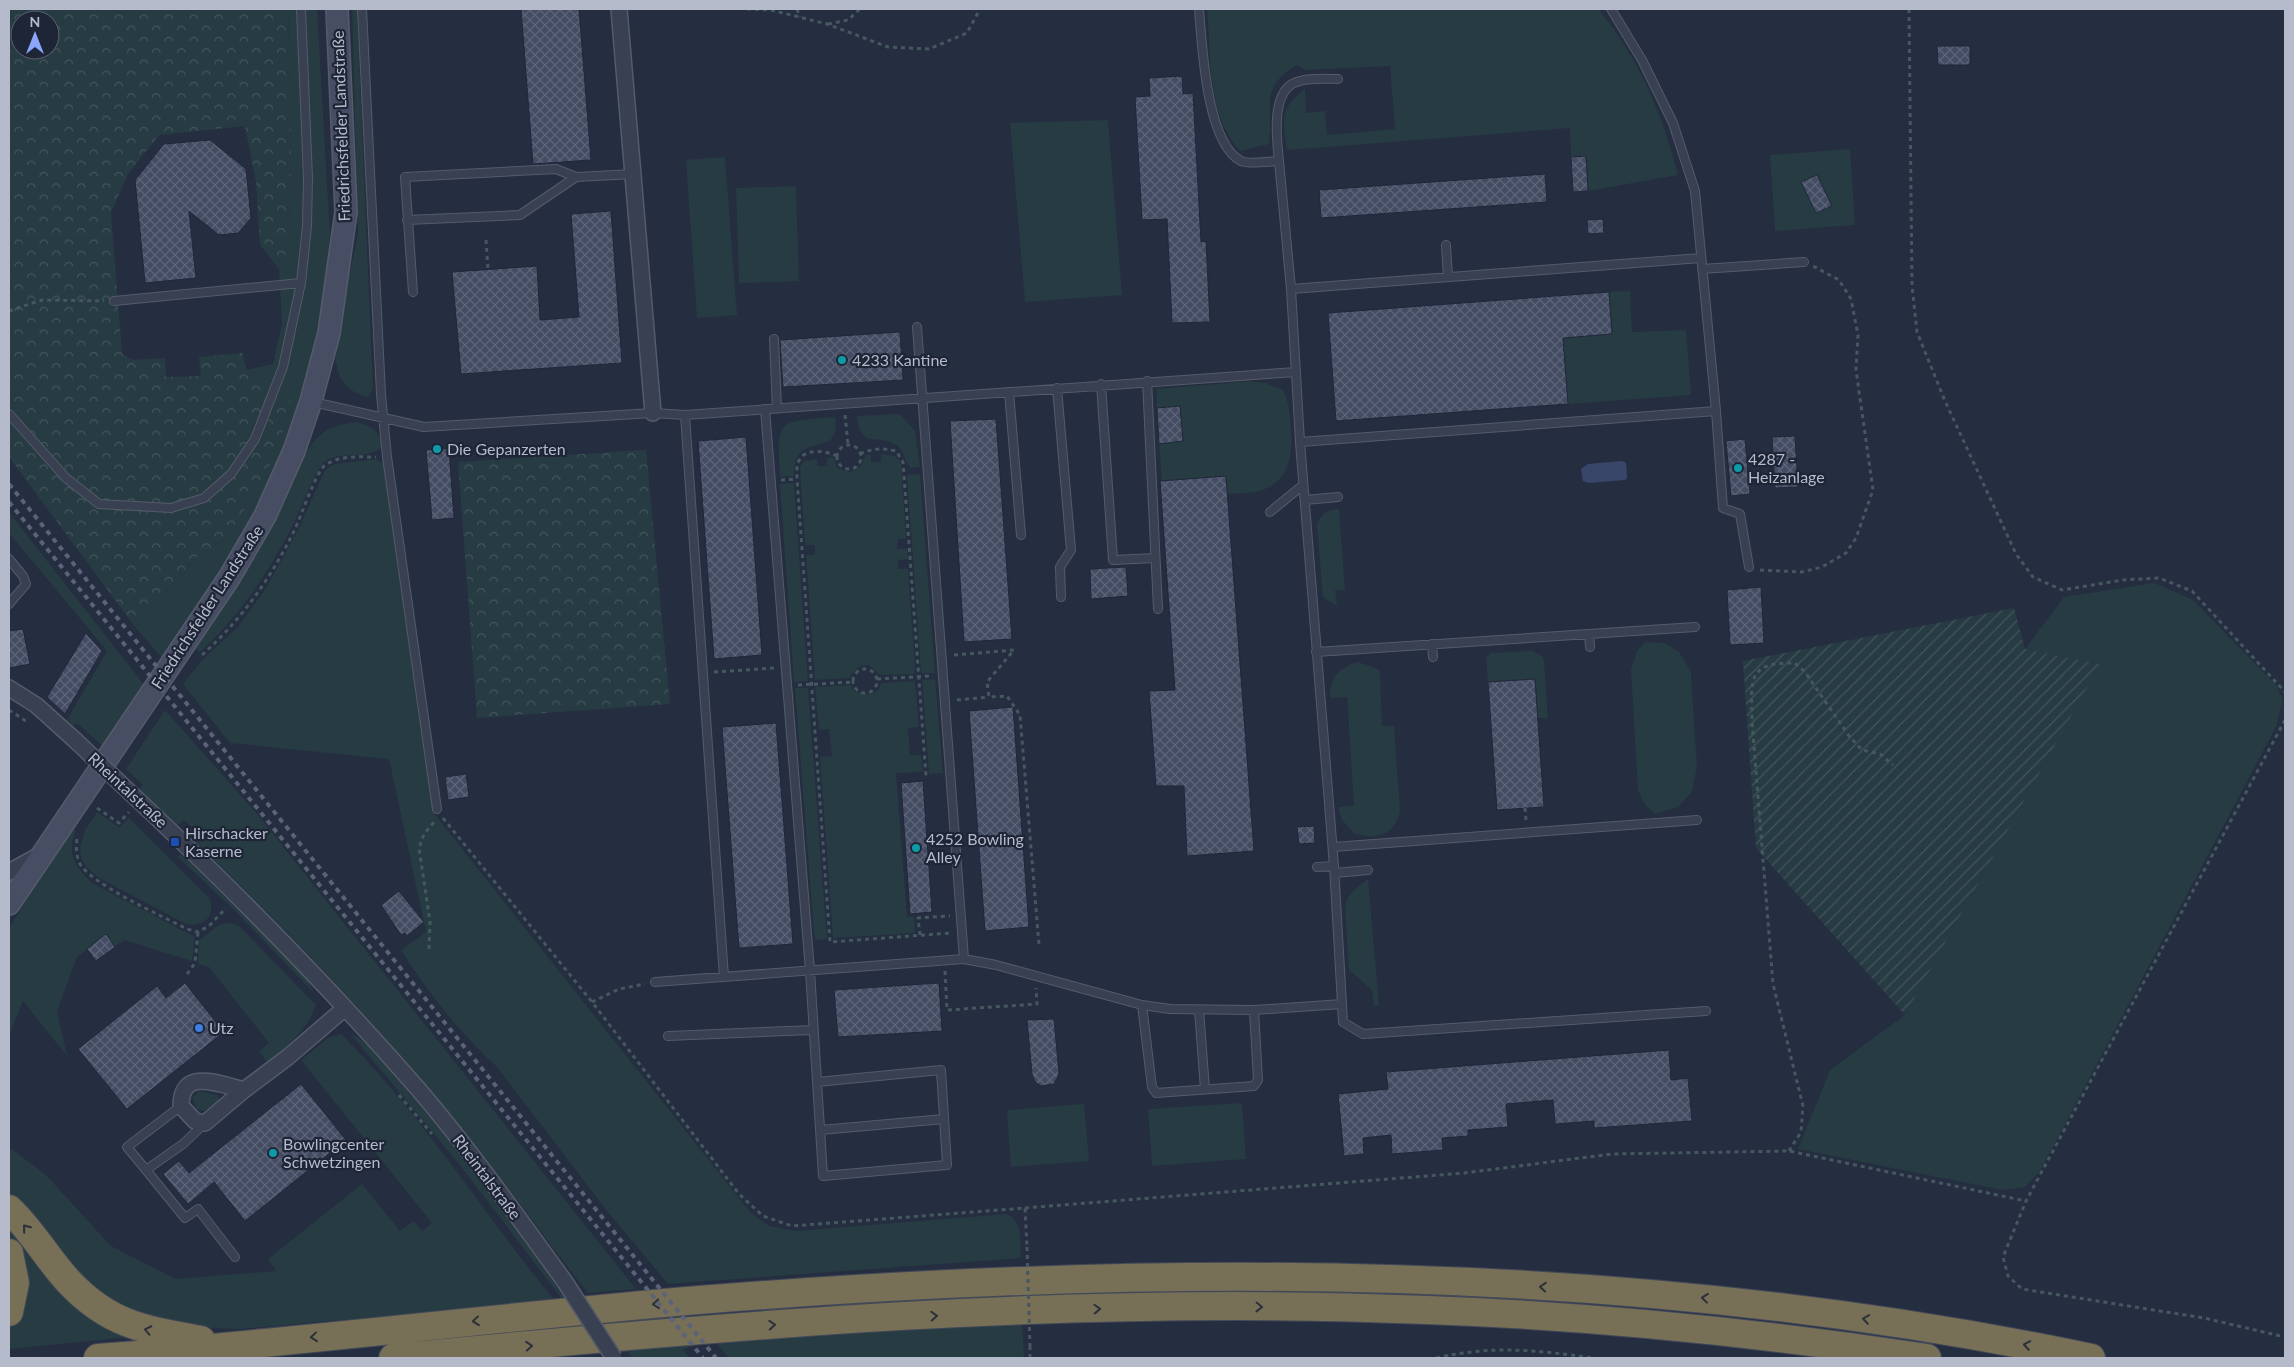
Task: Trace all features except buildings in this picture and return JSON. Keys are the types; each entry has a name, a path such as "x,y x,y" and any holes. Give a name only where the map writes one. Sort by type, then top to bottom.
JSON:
{"highway":[{"path":"9,1208 70,1283 117,1320 142,1329 230,1346"},
{"path":"9,1253 15,1283 9,1312"},
{"path":"98,1358 695,1301 965,1284 1151,1278 1370,1279 1536,1286 1703,1298 1928,1328 2092,1358"},
{"path":"393,1358 723,1328 960,1314 1205,1306 1424,1309 1528,1315 1704,1329 1829,1343 1927,1358"}],"main road":[{"name":"Friedrichsfelder Landstraße","path":"9,904 229,578 265,516 294,451 312,401 329,333 346,212 337,9"}],"street":[{"path":"619,9 653,413"},
{"name":"Rheintalstraße","path":"9,688 36,705 186,845 345,1008 419,1091 481,1167 565,1282 614,1358"},
{"path":"9,872 44,854"},
{"path":"244,1090 201,1081 190,1083 184,1088 180,1106 195,1120 205,1123 244,1090 288,1057 345,1008"}],"lane":[{"path":"9,414 66,478 99,504 171,508 204,498 230,474 256,439 283,366 301,283 307,226 308,178 301,9"},
{"path":"362,9 375,296 383,417 437,809"},
{"path":"1199,9 1206,90 1226,148 1242,161 1279,161"},
{"path":"1615,10 1673,123 1695,191 1716,411 1723,508 1740,514 1749,566"},
{"path":"1338,79 1303,80 1290,85 1279,100 1277,135 1291,289 1300,442 1333,848 1343,1022 1363,1034 1706,1011"},
{"path":"412,292 405,177 556,169 576,177 634,174"},
{"path":"407,220 520,215 576,177"},
{"path":"1446,245 1448,277"},
{"path":"1291,289 1701,258"},
{"path":"1702,269 1804,262"},
{"path":"114,301 301,283"},
{"path":"917,327 943,656 964,959"},
{"path":"774,339 777,409"},
{"path":"312,401 424,426 653,413 685,415 1101,384 1296,372"},
{"path":"1147,381 1158,609"},
{"path":"1101,384 1113,560 1155,558"},
{"path":"1058,388 1071,550 1060,567 1061,597"},
{"path":"1009,392 1021,535"},
{"path":"765,409 810,971 813,1030 824,1176 947,1165 941,1070 817,1082"},
{"path":"1300,442 1716,411"},
{"path":"685,415 724,977"},
{"path":"1270,512 1304,485"},
{"path":"1305,500 1338,496"},
{"path":"9,559 24,576 26,584 9,604"},
{"path":"1316,652 1695,628"},
{"path":"1589,634 1590,646"},
{"path":"1432,644 1433,657"},
{"path":"1333,848 1445,835 1599,823 1697,820"},
{"path":"1317,867 1368,870"},
{"path":"655,982 964,959 996,965 1142,1005 1199,1010 1254,1010 1342,1004"},
{"path":"1142,1005 1152,1088 1156,1093 1254,1086 1258,1080 1254,1010"},
{"path":"1199,1010 1205,1089"},
{"path":"668,1036 813,1030"},
{"path":"180,1106 127,1147 186,1218 198,1209 235,1257"},
{"path":"821,1130 944,1119"},
{"path":"146,1170 183,1144 205,1123"}],"path":[{"path":"747,9 772,10 828,24 888,47 930,49 967,33 980,9"},
{"path":"797,9 800,17"},
{"path":"828,24 848,20 860,9"},
{"path":"1909,9 1912,286 1917,332 1945,401 2016,554 2034,578 2062,590 2123,580 2159,578 2192,591 2285,692"},
{"path":"486,240 488,269"},
{"path":"1749,566 1762,570 1802,572 1822,566 1846,553 1856,538 1873,490 1856,370 1858,335 1851,299 1839,280 1804,262"},
{"path":"9,311 42,300 114,301"},
{"path":"844,404 848,444"},
{"path":"836,456 842,447 848,444 858,448 860,462 854,468 842,468 836,456 828,452 808,453 800,457 797,464 830,942 962,933"},
{"path":"860,454 869,450 885,449 896,451 903,462 926,776"},
{"path":"197,660 236,623 265,582 295,529 322,468 335,459 387,456"},
{"path":"943,656 1014,650 988,682 989,697"},
{"path":"1789,1151 1801,1132 1803,1106 1773,984 1752,721 1752,680 1764,666 1777,663 1795,663 1805,672 1849,736 1862,750 1880,754 1894,765"},
{"path":"703,673 786,667"},
{"path":"863,669 874,673 877,679 871,691 865,693 855,688 853,682 854,675 863,669"},
{"path":"877,679 944,675"},
{"path":"787,686 853,682"},
{"path":"946,701 1007,696 1020,715 1040,945"},
{"path":"2285,720 2026,1200 2003,1257 2008,1276 2022,1289 2204,1318 2285,1337"},
{"path":"91,813 100,799"},
{"path":"95,806 119,823 129,811"},
{"path":"1525,808 1526,821"},
{"path":"429,949 430,922 419,848 424,834 442,815 592,1002 739,1194 763,1216 792,1226 1464,1173 1612,1154 1789,1151 2026,1200"},
{"path":"79,832 76,843 79,863 96,880 170,920 198,932"},
{"path":"198,932 209,926 226,908"},
{"path":"920,935 918,918 961,915"},
{"path":"187,974 195,963 198,932"},
{"path":"945,960 947,1010 1038,1004"},
{"path":"1034,976 1038,1009"},
{"path":"592,1002 619,989 655,982"},
{"path":"397,1093 435,1138"},
{"path":"1025,1208 1030,1358"},
{"path":"1436,1358 1472,1350 1536,1350 1593,1358"}],"green space":[{"path":"9,9 288,9 291,154 289,227 287,252 279,269 260,245 256,182 245,126 159,135 128,174 111,213 122,354 134,360 165,358 166,377 201,376 199,357 243,353 249,374 259,387 295,402 264,479 227,537 191,562 135,627 9,457"},
{"path":"288,9 317,9 330,235 322,314 302,398 264,499 234,553 163,659 135,627 191,562 227,537 294,402 261,391 245,370 273,364 282,324 279,269 287,252 291,154"},
{"path":"352,9 357,9 373,389 368,397 351,390 341,379 335,356 335,347 358,233"},
{"path":"1207,9 1598,9 1637,66 1665,130 1678,175 1588,191 1587,157 1571,157 1570,128 1287,150 1284,131 1285,115 1291,102 1305,89 1306,113 1325,111 1327,135 1395,129 1390,66 1304,70 1297,65 1285,73 1272,90 1269,144 1240,151 1229,137 1216,103 1210,64"},
{"path":"1108,120 1122,295 1025,302 1010,123"},
{"path":"1850,149 1855,225 1775,231 1770,155"},
{"path":"725,157 737,315 697,318 686,160"},
{"path":"796,186 799,281 739,283 736,188"},
{"path":"1630,291 1632,332 1686,330 1691,395 1568,404 1565,363 1351,353 1612,334 1609,292"},
{"path":"1251,381 1265,383 1283,390 1287,400 1291,451 1287,468 1277,482 1259,491 1227,494 1226,476 1162,481 1159,443 1183,441 1180,406 1157,408 1157,389"},
{"path":"900,414 915,431 920,467 911,468 907,464 901,450 894,443 866,438 859,429 857,416"},
{"path":"835,417 836,431 830,441 803,450 796,459 794,476 780,477 779,443 785,426 791,422 802,420"},
{"path":"356,422 370,427 377,433 380,437 381,447 367,454 337,457 323,463 282,546 251,595 240,610 200,652 193,648 308,449 328,429"},
{"path":"646,450 670,704 477,718 458,462"},
{"path":"881,454 895,456 901,462 906,539 898,539 897,549 907,549 908,559 898,560 898,569 908,569 914,674 880,675 869,665 865,665 857,668 850,678 815,680 806,555 815,555 815,545 805,545 800,467 804,461 817,459 817,466 827,466 827,458 834,457 837,468 850,472 861,466 865,455 871,455 871,462 881,462"},
{"path":"376,459 383,464 433,812 750,1212 769,1226 796,1231 1007,1214 1019,1227 1021,1258 668,1284 607,1211 497,1067 445,1012 401,950 426,932 389,759 230,743 183,684 202,660 238,627 266,588 298,530 325,470 334,464"},
{"path":"920,474 935,673 921,673 907,475"},
{"path":"794,483 808,681 794,682 780,484"},
{"path":"1339,509 1345,590 1335,590 1337,606 1323,597 1317,524 1325,513"},
{"path":"9,512 145,686 104,747 77,723 73,726 67,720 107,651 9,533"},
{"path":"2155,583 2193,600 2277,686 2282,700 2277,725 2040,1171 2025,1187 2002,1190 1798,1149 1830,1070 1905,1015 2099,664 2025,649 2064,597"},
{"path":"2014,608 2025,649 2100,664 1905,1015 1756,848 1743,661"},
{"path":"1645,642 1665,643 1679,652 1691,672 1697,766 1692,792 1678,807 1655,814 1645,805 1638,790 1631,670 1637,651"},
{"path":"1533,651 1543,657 1548,718 1538,718 1535,679 1488,682 1486,658 1491,653"},
{"path":"1358,662 1380,671 1382,726 1394,726 1400,811 1394,826 1389,831 1378,836 1355,834 1342,820 1338,807 1354,806 1347,697 1330,698 1330,691 1337,674 1346,667"},
{"path":"935,679 943,773 929,774 922,680"},
{"path":"915,681 919,727 908,728 910,755 921,755 923,772 896,773 907,917 914,917 915,933 833,938 820,757 832,756 829,729 819,730 815,687 851,685 853,690 870,694 877,691 881,683"},
{"path":"795,688 808,688 827,939 816,940 814,933"},
{"path":"165,710 257,814 636,1289 588,1293 471,1140 393,1046 296,941 194,841 199,834 184,820 178,825 139,789 143,785 126,769"},
{"path":"97,812 119,827 129,818 210,899 211,911 207,919 198,924 186,924 99,878 86,867 81,857 80,847 85,830"},
{"path":"72,829 76,831 72,846 74,860 82,873 94,884 195,937 192,961 124,940 115,947 106,935 77,957 57,1011 67,1056 23,1001 9,1035 9,928"},
{"path":"181,854 306,977 314,993 235,911 178,857"},
{"path":"1368,879 1379,1005 1374,1006 1372,990 1349,970 1345,907 1350,895"},
{"path":"229,923 239,926 316,1005 302,1030 267,1062 259,1052 269,1043 209,967 198,964 199,940 219,925"},
{"path":"350,1033 365,1043 379,1057 446,1137 507,1216 564,1298 562,1299 459,1164"},
{"path":"341,1034 425,1130 528,1268 555,1301 240,1329 179,1327 106,1304 9,1198 9,1147 46,1175 111,1246 176,1279 276,1271 268,1259 362,1184 400,1231 414,1221 422,1231 432,1223 301,1060 328,1038"},
{"path":"199,1091 218,1095 218,1101 204,1111 197,1109 192,1098"},
{"path":"1242,1103 1246,1159 1152,1166 1148,1109"},
{"path":"1084,1104 1089,1161 1011,1167 1007,1110"},
{"path":"9,1219 131,1337 9,1349 9,1326 14,1318 18,1257 9,1237"},
{"path":"1022,1322 1024,1358 729,1358 716,1343 694,1345 683,1350 690,1358 632,1358 625,1347"}],"water":[{"path":"1622,461 1626,463 1627,478 1625,480 1589,483 1583,481 1581,469 1588,464"}],"railway":[{"path":"9,484 716,1358"},
{"path":"9,502 703,1358"}],"place":[{"name":"4233 Kantine","path":"842,360"},
{"name":"Die Gepanzerten","path":"437,449"},
{"name":"4287 - Heizanlage","path":"1738,468"},
{"name":"Hirschacker Kaserne","path":"175,842"},
{"name":"4252 Bowling Alley","path":"916,848"},
{"name":"Utz","path":"199,1028"},
{"name":"Bowlingcenter Schwetzingen","path":"273,1153"}]}
